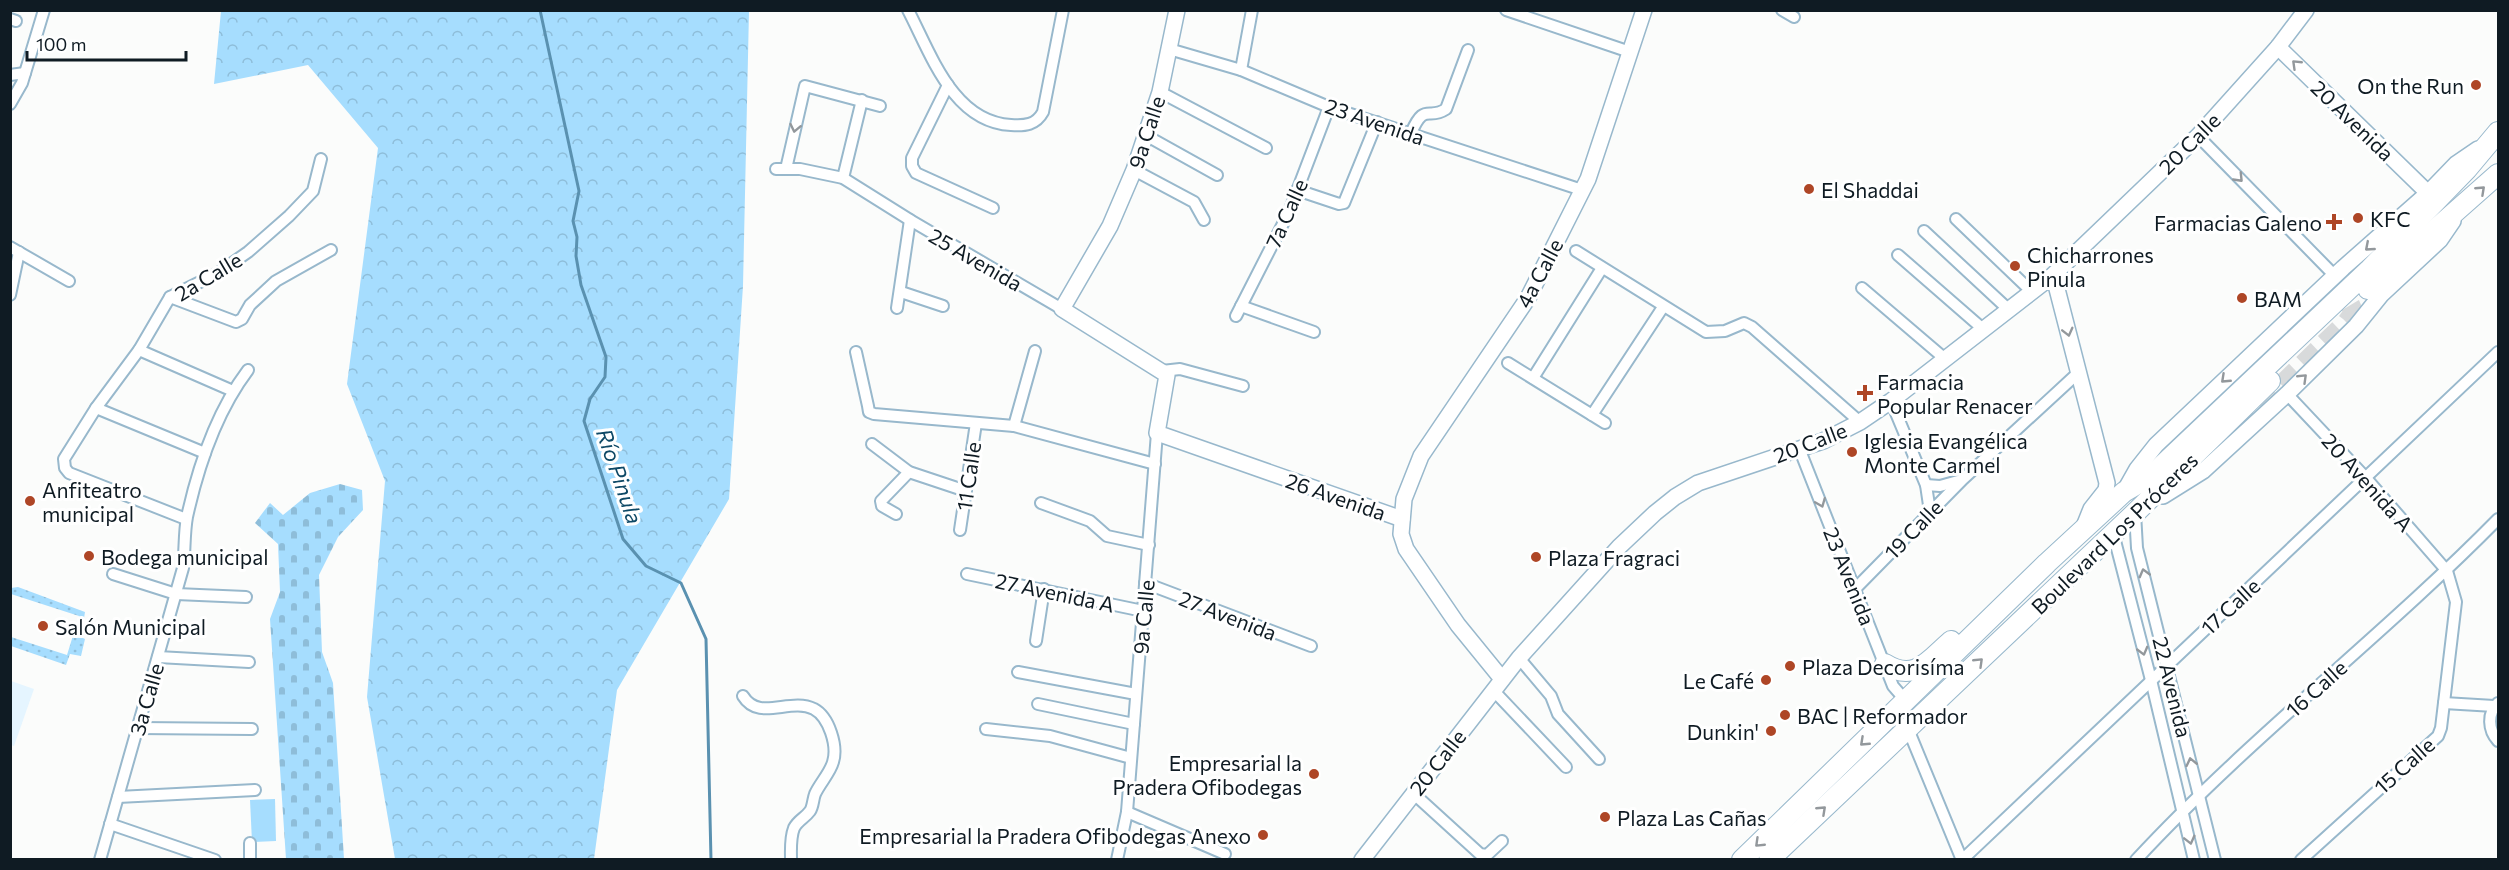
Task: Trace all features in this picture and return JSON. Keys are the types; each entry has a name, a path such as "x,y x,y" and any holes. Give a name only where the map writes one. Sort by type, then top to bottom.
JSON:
{"highway":[{"name":"Boulevard Los Próceres","path":"1742,860 2047,563 2124,492 2151,476 2358,281 2467,169 2493,138"},
{"name":"Boulevard Los Próceres","path":"1777,856 2358,297 2499,174"},
{"path":"2124,492 2215,400"},
{"path":"2139,510 2163,496 2218,446"},
{"path":"1886,663 1898,672 1920,667 2030,567 2047,563"}],"street":[{"path":"10,104 25,74 44,10"},
{"path":"908,10 959,101 981,117 1006,125 1023,126 1039,119 1043,112 1063,10"},
{"name":"9a Calle","path":"1062,309 1110,226 1134,170 1160,92 1177,10"},
{"path":"1241,70 1252,10"},
{"path":"1506,10 1630,52"},
{"name":"4a Calle","path":"1402,519 1404,499 1421,456 1528,298 1588,179 1644,10"},
{"path":"1782,10 1794,17"},
{"name":"20 Calle","path":"1362,860 1519,658 1619,547 1675,497 1698,483 1823,441 1860,422 1891,401 2051,276 2198,136 2278,47 2306,10"},
{"name":"20 Avenida","path":"2278,47 2428,193"},
{"name":"23 Avenida","path":"1169,49 1241,70 1329,107 1582,190"},
{"path":"1411,133 1422,115 1427,112 1438,113 1446,109 1468,50"},
{"path":"10,75 25,74"},
{"path":"948,85 912,158 912,166 916,173 993,208"},
{"name":"25 Avenida","path":"862,100 809,86 803,88 781,169 843,178 1164,373"},
{"path":"1160,92 1266,148"},
{"path":"843,178 862,100 880,106"},
{"name":"7a Calle","path":"1314,332 1238,311 1289,212 1329,107"},
{"path":"1297,190 1339,204 1344,203 1377,122"},
{"path":"1147,136 1217,175"},
{"path":"2198,136 2335,276"},
{"name":"Boulevard Los Próceres","path":"2124,492 2137,469 2156,445 2335,276 2428,193 2456,164 2493,138"},
{"name":"2a Calle","path":"186,519 69,472 63,462 65,456 96,408 139,350 170,297 218,273 248,252 289,216 313,191 321,159"},
{"path":"1134,170 1194,202 1204,220"},
{"name":"Boulevard Los Próceres","path":"2163,496 2203,471 2287,394 2356,326 2381,295 2440,240 2461,209"},
{"path":"1956,219 2031,291"},
{"path":"897,308 910,220"},
{"path":"1924,231 2008,309"},
{"path":"10,295 15,249 69,281"},
{"path":"170,297 236,322 242,319 250,305 276,281 330,250"},
{"path":"1576,251 1706,332 1725,331 1744,323 1752,327 1860,422"},
{"path":"1898,255 1983,329"},
{"path":"1533,378 1602,268"},
{"path":"2051,276 2056,285 2107,483 2106,490 2091,509 2082,532"},
{"path":"1862,288 1944,358"},
{"path":"901,292 943,306"},
{"path":"1592,415 1663,307"},
{"path":"139,350 233,391"},
{"path":"1014,426 1035,351"},
{"path":"856,352 869,412 874,414 908,412 976,423 1014,426 1155,464"},
{"name":"17 Calle","path":"1962,860 2499,352"},
{"path":"1508,363 1605,423"},
{"path":"1164,373 1180,369 1243,386"},
{"name":"3a Calle","path":"100,860 183,568 186,519 205,453 233,391 248,370"},
{"name":"9a Calle","path":"1117,860 1127,812 1157,433 1164,373"},
{"name":"19 Calle","path":"1855,589 1964,479 2078,373"},
{"name":"20 Avenida A","path":"2287,394 2366,478 2447,571"},
{"path":"1891,401 1926,485 1930,512"},
{"path":"96,408 205,453"},
{"name":"11 Calle","path":"960,530 976,423"},
{"name":"26 Avenida","path":"1157,433 1402,519 1402,541 1406,549 1497,685"},
{"path":"872,444 909,472 966,491"},
{"name":"23 Avenida","path":"1799,448 1886,663 1893,686 1906,701"},
{"path":"896,514 882,506 881,501 909,472"},
{"path":"1926,485 1952,484 1964,479"},
{"path":"1041,503 1090,521 1107,536 1149,545"},
{"name":"22 Avenida","path":"2139,510 2138,548 2215,860"},
{"name":"16 Calle","path":"2136,860 2199,793 2447,571 2499,519"},
{"name":"22 Avenida","path":"2113,533 2194,860"},
{"name":"15 Calle","path":"2301,860 2433,742 2441,728 2456,602 2447,571"},
{"path":"113,574 176,594 246,597"},
{"name":"27 Avenida A","path":"967,574 1143,611"},
{"name":"27 Avenida","path":"1145,583 1311,646"},
{"path":"1036,641 1044,589"},
{"path":"158,657 249,662"},
{"path":"1519,658 1551,696 1558,714 1599,759"},
{"path":"1018,672 1136,694"},
{"path":"1497,685 1566,767"},
{"path":"743,696 748,704 756,708 794,704 811,708 825,717 833,739 834,761 816,794 810,811 795,825 791,836 791,860"},
{"path":"2444,702 2497,706 2490,724 2499,741"},
{"path":"1038,704 1134,724"},
{"path":"138,728 252,729"},
{"path":"986,729 1050,736 1131,758"},
{"path":"1908,729 1962,860"},
{"path":"118,797 255,790"},
{"path":"1413,793 1480,855 1487,855 1502,841"},
{"path":"1127,812 1225,854"},
{"path":"110,824 215,860"},
{"path":"250,843 250,860"}],"shaded area":[{"path":"11,681 34,689 14,746 11,745"}],"green space":[{"path":"221,11 749,11 743,286 729,499 617,690 594,859 395,859 367,697 385,481 347,384 378,148 308,65 214,84"},
{"path":"340,484 362,490 363,510 338,537 319,575 322,652 333,683 344,859 286,859 270,619 280,592 278,544 255,523 270,503 283,515 310,493"},
{"path":"18,587 85,612 81,637 85,639 81,656 70,654 66,665 11,646 11,637 67,655 79,616 11,594 11,588"},
{"path":"275,799 276,841 252,842 250,800"}],"waterway":[{"name":"Río Pinula","path":"540,10 579,191 573,221 577,237 576,256 581,285 606,357 605,377 590,399 584,421 623,539 646,566 681,583 706,639 711,860"}],"tunnel":[{"path":"2215,400 2322,300 2334,294 2349,303 2353,314 2347,322 2218,446"}],"place":[{"name":"On the Run","path":"2476,85"},
{"name":"El Shaddai","path":"1809,189"},
{"name":"KFC","path":"2358,218"},
{"name":"Farmacias Galeno","path":"2334,222"},
{"name":"Chicharrones Pinula","path":"2015,266"},
{"name":"BAM","path":"2242,298"},
{"name":"Farmacia Popular Renacer","path":"1865,393"},
{"name":"Iglesia Evangélica Monte Carmel","path":"1852,452"},
{"name":"Anfiteatro municipal","path":"30,501"},
{"name":"Bodega municipal","path":"89,556"},
{"name":"Plaza Fragraci","path":"1536,557"},
{"name":"Salón Municipal","path":"43,626"},
{"name":"Plaza Decorisíma","path":"1790,666"},
{"name":"Le Café","path":"1766,680"},
{"name":"BAC | Reformador","path":"1785,715"},
{"name":"Dunkin'","path":"1771,731"},
{"name":"Empresarial la Pradera Ofibodegas","path":"1314,774"},
{"name":"Plaza Las Cañas","path":"1605,817"},
{"name":"Empresarial la Pradera Ofibodegas Anexo","path":"1263,835"}]}
